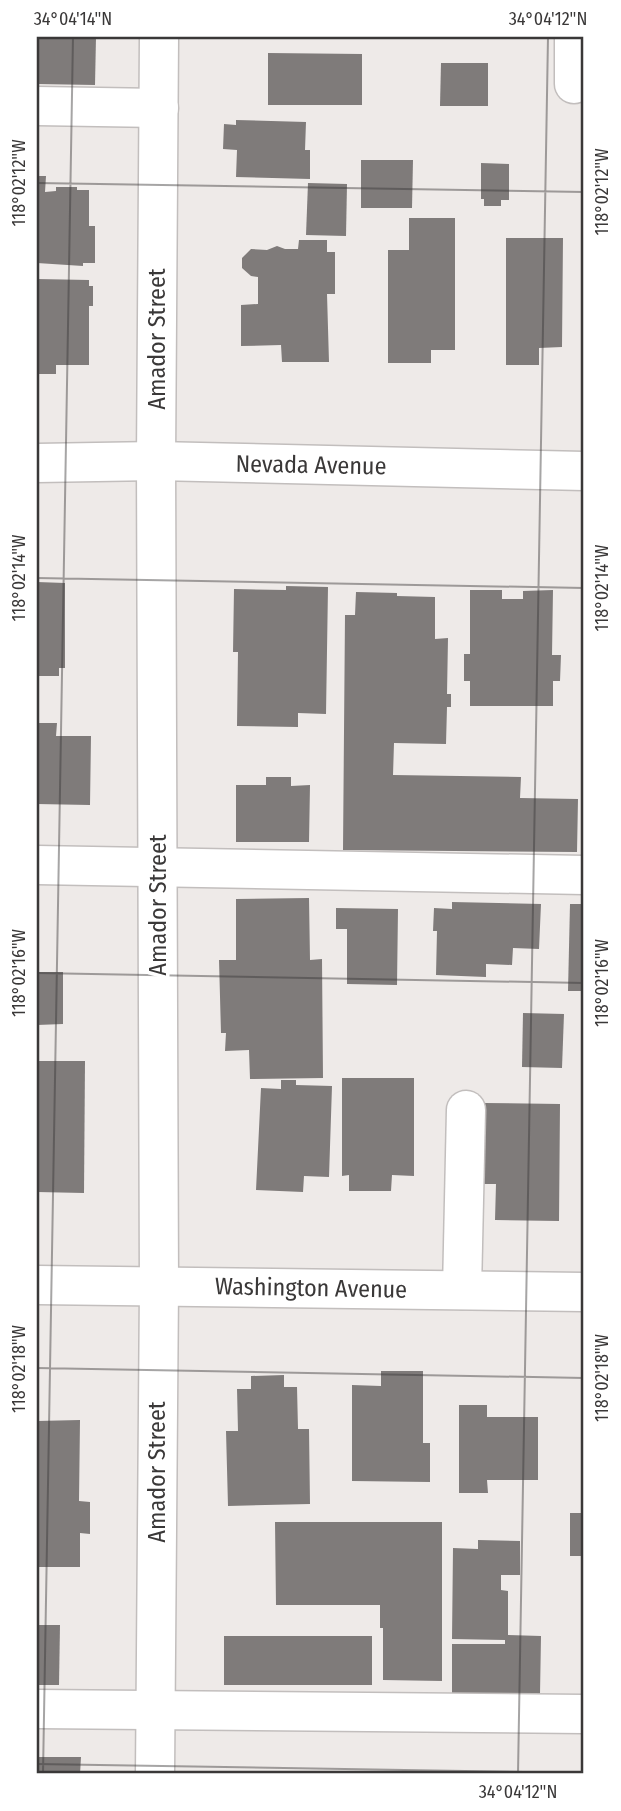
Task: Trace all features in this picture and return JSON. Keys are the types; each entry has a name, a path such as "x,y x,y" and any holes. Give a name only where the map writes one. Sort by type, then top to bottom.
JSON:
{"street":[{"name":"Amador Street","path":"155,1774 159,1286 156,461 159,37"},
{"path":"574,37 574,83"},
{"path":"37,106 159,108"},
{"name":"Nevada Avenue","path":"37,463 156,461 584,471"},
{"path":"37,865 584,875"},
{"path":"462,1290 466,1110"},
{"name":"Washington Avenue","path":"37,1285 584,1292"},
{"path":"37,1709 584,1714"}],"building":[{"path":"37,37 96,37 95,85 37,84"},
{"path":"268,53 362,54 362,105 268,105"},
{"path":"441,63 488,63 488,106 440,106"},
{"path":"236,120 306,122 305,150 310,150 310,179 236,177 237,150 223,149 224,124 236,125"},
{"path":"361,160 413,160 412,208 361,208"},
{"path":"481,163 509,164 509,200 501,200 501,206 484,206 484,199 481,199"},
{"path":"37,176 46,176 45,192 56,191 56,187 89,190 89,226 95,226 95,263 83,263 83,266 37,263"},
{"path":"308,183 347,184 346,236 306,235"},
{"path":"409,218 455,218 455,350 431,350 431,363 388,363 388,250 409,250"},
{"path":"506,238 563,238 562,347 539,348 539,365 506,365"},
{"path":"299,240 327,240 327,252 335,252 335,294 327,294 329,362 282,362 281,345 241,346 241,305 258,304 258,277 251,276 242,268 242,258 251,249 267,250 277,246 298,249"},
{"path":"37,279 89,280 89,286 93,286 93,306 89,306 89,365 56,365 56,374 37,374"},
{"path":"37,582 65,583 65,668 59,668 59,676 38,676"},
{"path":"286,586 328,587 326,714 298,713 298,727 237,726 238,652 233,652 234,589 286,590"},
{"path":"470,590 502,590 502,599 523,599 523,591 553,590 552,655 561,655 560,681 553,681 553,706 470,706 470,681 464,681 464,654 470,654"},
{"path":"356,592 435,597 435,639 448,638 447,694 451,694 451,707 447,707 446,744 394,743 393,775 521,777 520,798 578,799 577,852 343,850 345,615 355,615"},
{"path":"584,672 584,708 581,708"},
{"path":"37,723 57,723 56,736 91,736 90,805 37,804"},
{"path":"266,777 291,777 291,786 310,785 309,842 236,842 236,785 266,785"},
{"path":"309,898 310,960 322,959 323,1078 250,1079 249,1050 225,1051 226,1033 221,1033 219,960 236,960 236,899"},
{"path":"452,902 541,904 539,949 513,948 512,965 486,964 486,977 436,975 437,931 433,931 434,908 452,909"},
{"path":"570,904 584,904 584,991 568,991"},
{"path":"336,908 398,909 397,985 347,984 347,929 336,929"},
{"path":"37,972 63,972 63,1024 37,1025"},
{"path":"523,1013 564,1014 562,1068 522,1067"},
{"path":"37,1061 85,1061 84,1193 37,1192"},
{"path":"342,1078 414,1078 414,1176 392,1175 391,1191 349,1191 349,1175 342,1176"},
{"path":"281,1080 296,1080 296,1085 332,1086 329,1177 304,1176 303,1192 256,1190 261,1088 281,1089"},
{"path":"484,1103 560,1104 559,1221 495,1220 496,1184 484,1184"},
{"path":"381,1371 423,1371 423,1443 430,1443 430,1482 352,1481 352,1385 381,1386"},
{"path":"284,1375 284,1387 297,1387 298,1429 309,1429 310,1504 228,1506 226,1431 238,1431 237,1389 251,1389 251,1376"},
{"path":"459,1405 487,1405 487,1417 538,1417 538,1480 487,1480 488,1493 459,1493"},
{"path":"80,1420 79,1501 90,1502 90,1534 80,1533 80,1567 37,1567 37,1421"},
{"path":"570,1513 584,1513 584,1556 570,1556"},
{"path":"275,1522 442,1522 442,1681 383,1680 380,1605 276,1605"},
{"path":"478,1540 520,1541 520,1575 501,1575 501,1590 508,1591 508,1635 541,1636 540,1694 452,1693 452,1644 505,1644 505,1640 452,1639 453,1548 478,1549"},
{"path":"37,1625 60,1625 59,1685 37,1685"},
{"path":"224,1636 372,1636 372,1685 224,1685"},
{"path":"37,1757 81,1757 80,1774 37,1774"},
{"path":"510,1771 562,1772 562,1774 510,1774"}]}
